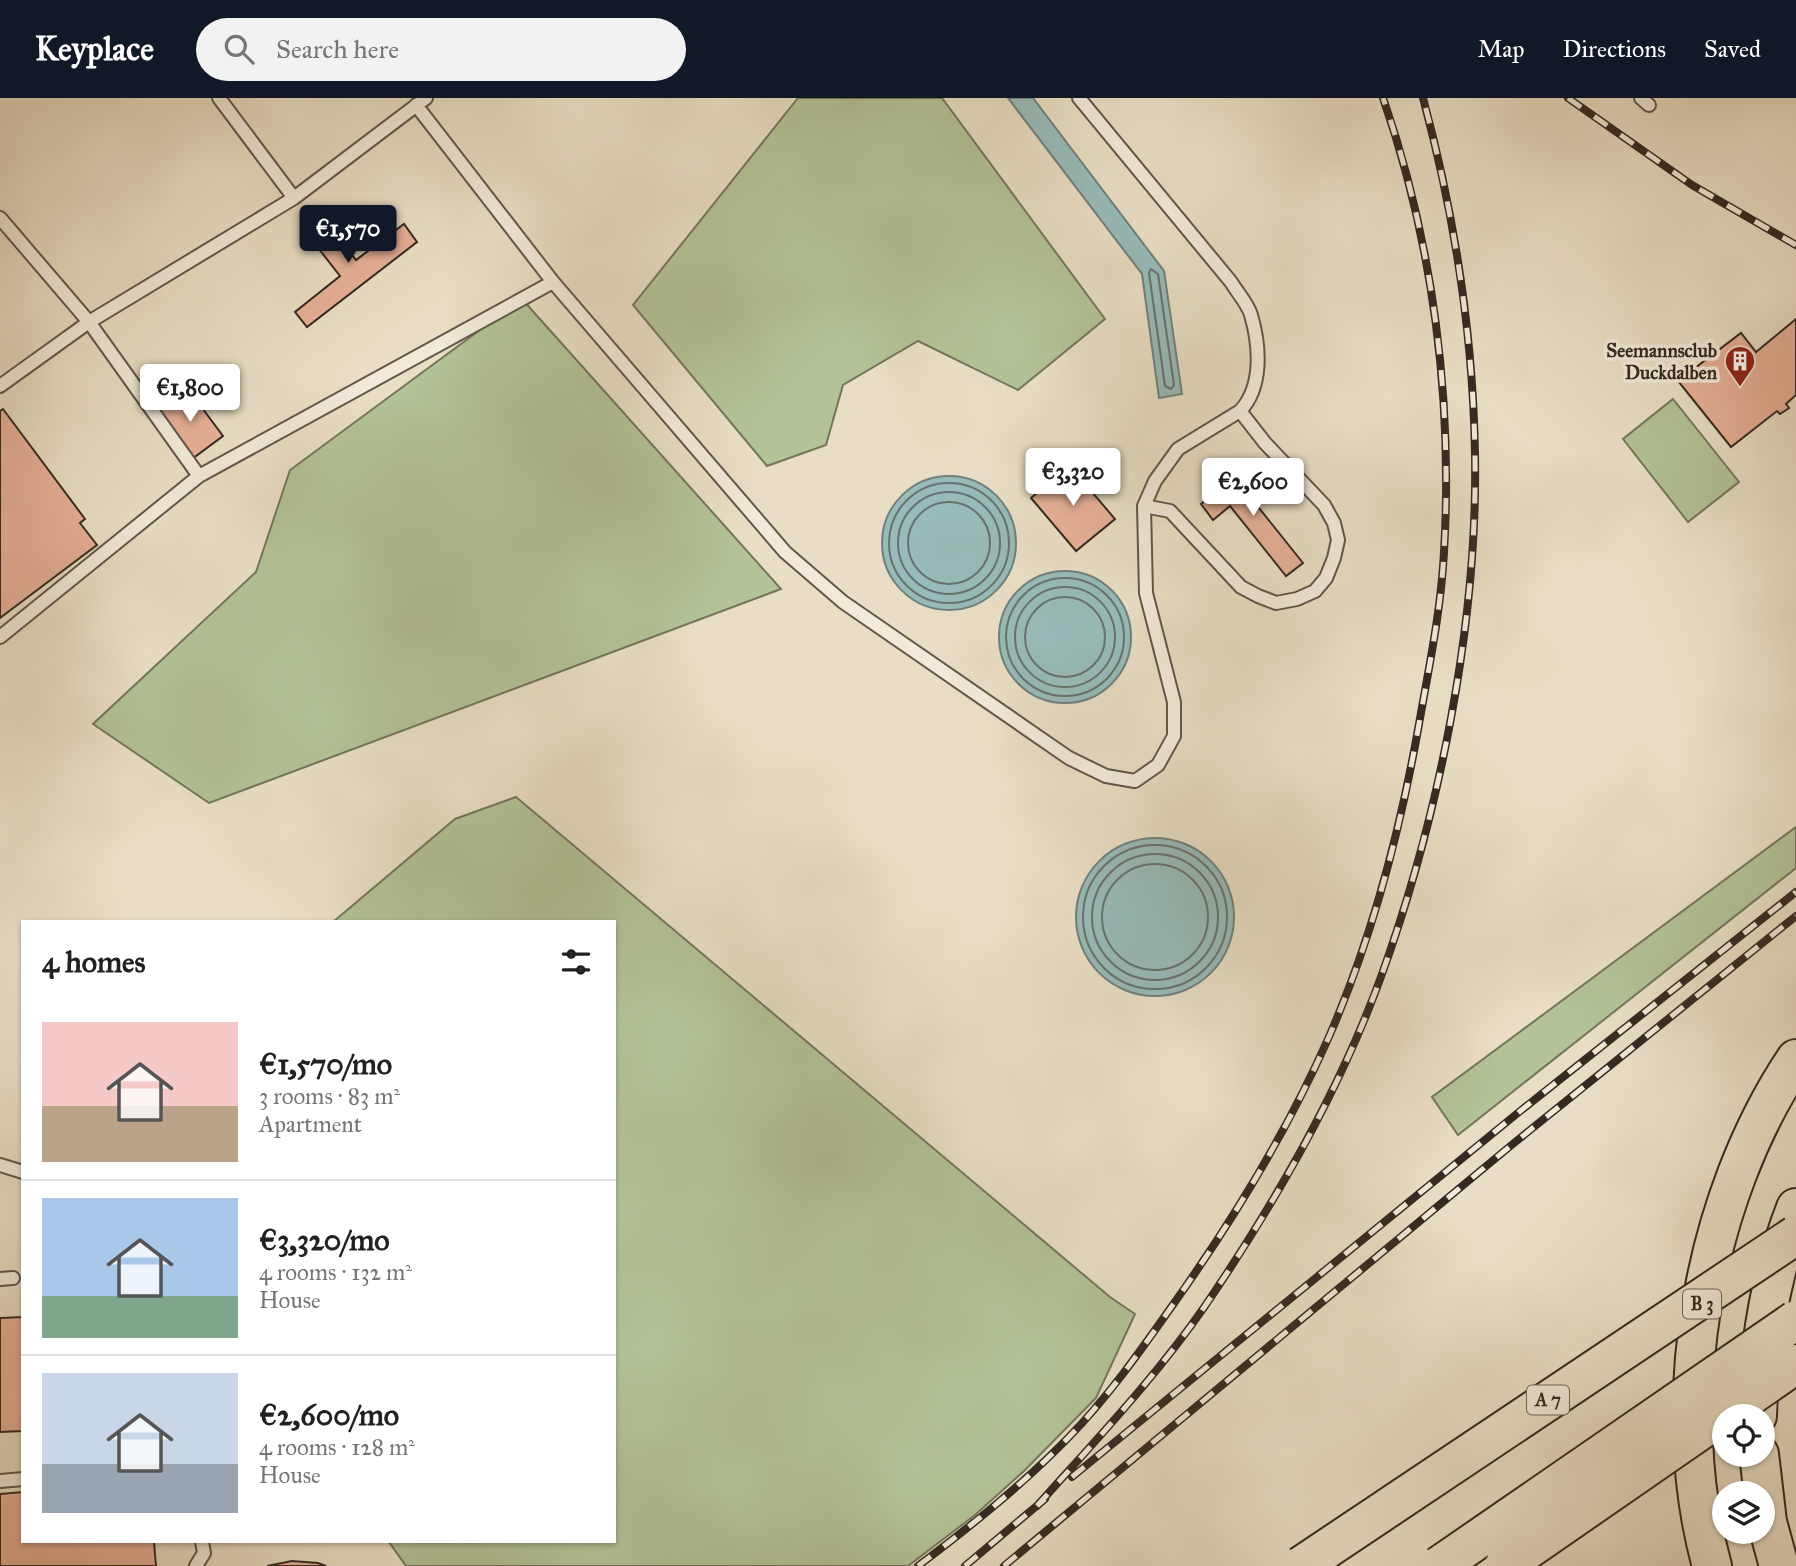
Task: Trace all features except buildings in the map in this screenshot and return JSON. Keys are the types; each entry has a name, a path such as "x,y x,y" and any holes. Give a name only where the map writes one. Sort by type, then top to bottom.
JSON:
{"main road":[{"name":"B 3","path":"1712,1566 1701,1526 1695,1475 1694,1372 1699,1321 1719,1230 1741,1165 1764,1115 1796,1059"},
{"path":"1759,1404 1764,1325 1774,1276 1796,1208"},
{"name":"A 7","path":"1301,1566 1796,1235"},
{"path":"1438,1566 1796,1320"},
{"path":"1504,1566 1796,1364"},
{"path":"1761,1467 1767,1522 1779,1566"}],"lane":[{"path":"219,98 294,198"},
{"path":"0,386 89,322 294,198 421,102 553,282 785,552 843,602 1069,758 1106,776 1135,781 1158,765 1174,736 1174,702 1146,593 1144,506 1155,481 1178,449 1240,411 1250,401 1258,356 1251,313 1231,282 1079,98"},
{"path":"0,218 89,322 199,476"},
{"path":"0,636 199,476 553,282"},
{"path":"1144,506 1170,511 1241,587 1258,596 1276,603 1297,599 1315,591 1326,578 1334,558 1338,540 1334,523 1324,505 1265,443 1240,411"},
{"path":"0,1165 21,1171"},
{"path":"0,1481 21,1479"},
{"path":"196,1566 204,1553 202,1543"}],"green space":[{"path":"798,98 942,98 1105,319 1018,390 918,341 843,385 826,445 767,466 633,305"},
{"path":"522,299 781,589 209,803 93,724 256,572 290,470"},
{"path":"1673,399 1739,482 1688,522 1623,439"},
{"path":"516,797 1110,1297 1135,1314 1096,1398 1024,1471 975,1515 908,1566 406,1566 390,1543 616,1543 616,920 335,920 455,819"},
{"path":"1796,827 1796,868 1458,1135 1432,1097"}],"water":[{"path":"1008,98 1033,98 1164,271 1182,394 1159,398 1142,274"},
{"path":"949,476 975,481 996,496 1011,517 1016,543 1011,569 996,590 975,605 949,610 923,605 902,590 887,569 882,543 887,517 902,496 923,481"},
{"path":"1065,571 1090,576 1112,590 1126,612 1131,637 1126,662 1112,684 1090,698 1065,703 1040,698 1018,684 1004,662 999,637 1004,612 1018,590 1040,576"},
{"path":"1155,838 1185,844 1211,861 1228,887 1234,917 1228,947 1211,973 1185,990 1155,996 1125,990 1099,973 1082,947 1076,917 1082,887 1099,861 1125,844"}],"railway":[{"path":"918,1566 995,1505 1068,1438 1115,1385 1143,1347 1204,1259 1280,1136 1328,1039 1371,924 1403,805 1431,660 1442,574 1446,495 1442,380 1427,265 1415,208 1383,98"},
{"path":"1037,1506 1124,1408 1186,1332 1281,1187 1326,1103 1365,1018 1382,974 1421,850 1451,718 1462,651 1470,584 1475,454 1470,364 1460,274 1444,185 1423,98"},
{"path":"1568,98 1692,185 1796,245"},
{"path":"1072,1477 1519,1112 1796,892"},
{"path":"1004,1566 1514,1143 1796,916"},
{"path":"965,1566 1045,1499"}],"place":[{"name":"Seemannsclub Duckdalben","path":"1740,388"}]}
